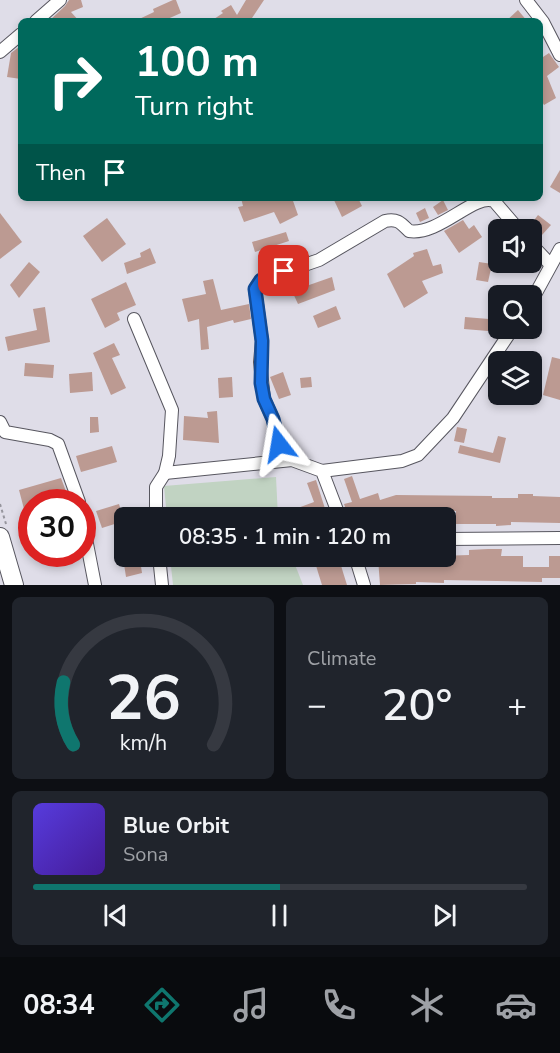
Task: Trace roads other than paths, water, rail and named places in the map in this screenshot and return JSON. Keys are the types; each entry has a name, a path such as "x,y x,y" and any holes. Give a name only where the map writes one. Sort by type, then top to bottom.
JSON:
{"highway":[{"path":"0,537 14,585"}],"street":[{"path":"39,18 60,0"},
{"path":"526,0 540,18"},
{"path":"543,22 560,55"},
{"path":"0,51 18,36"},
{"path":"292,460 279,444 273,419 264,399 260,362 262,341 255,296 255,289 261,280 319,260 385,221 393,219 400,221 410,231 425,231 481,201"},
{"path":"494,201 510,219"},
{"path":"540,285 560,249"},
{"path":"542,256 550,264"},
{"path":"134,319 172,410 169,456 165,473 156,488 156,507"},
{"path":"165,473 292,460 322,471 402,461 418,455 453,418 506,339"},
{"path":"0,422 5,432 50,440 58,444 74,489"},
{"path":"322,471 336,507"},
{"path":"456,539 560,538"},
{"path":"91,567 94,585"},
{"path":"160,567 162,585"},
{"path":"358,567 364,585"}]}
